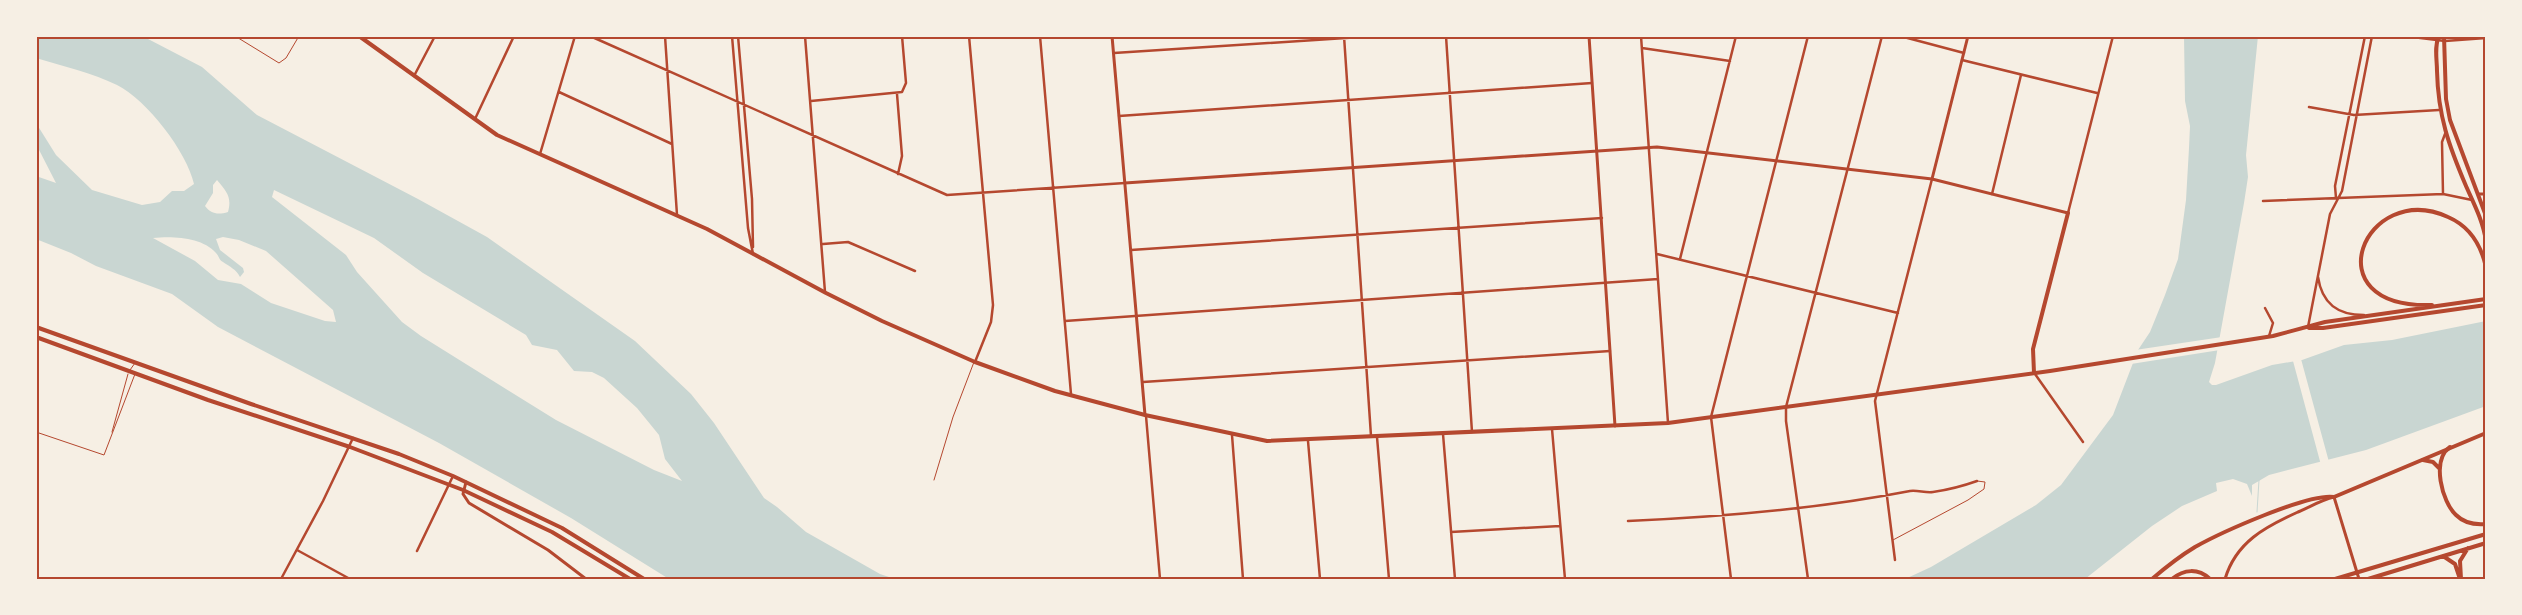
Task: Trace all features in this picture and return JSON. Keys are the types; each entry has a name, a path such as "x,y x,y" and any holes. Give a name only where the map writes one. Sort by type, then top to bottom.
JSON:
{"main road":[{"path":"361,37 413,77 496,135 677,215 826,293 975,362 1071,396 1232,435 1267,441 1308,441 1668,423 2034,373 2309,328 2324,328 2486,305"},
{"path":"2438,38 2439,110 2445,134 2482,223 2486,241"},
{"path":"2445,39 2448,112 2454,133 2486,216"},
{"path":"2452,304 2408,305 2387,300 2375,292 2365,279 2361,263 2364,245 2373,230 2388,218 2405,212 2423,210 2441,214 2458,222 2472,234 2481,249 2486,267"},
{"path":"2034,373 2033,349 2068,213"},
{"path":"2309,328 2321,323 2486,299"},
{"path":"36,326 353,438 453,476 562,528 644,579"},
{"path":"36,338 350,447 449,484 552,532 630,579"},
{"path":"2152,579 2179,557 2214,537 2301,503 2323,497 2334,497 2486,433"},
{"path":"2450,447 2442,456 2440,470 2446,500 2455,513 2468,522 2486,524"},
{"path":"2422,460 2433,462 2440,470"},
{"path":"2335,579 2486,534"},
{"path":"2368,579 2486,542"},
{"path":"2461,579 2460,561 2468,548"},
{"path":"2443,556 2456,564 2461,579"},
{"path":"2172,579 2190,570 2201,572 2210,579"}],"street":[{"path":"413,77 435,36"},
{"path":"474,120 514,36"},
{"path":"540,156 575,36"},
{"path":"590,36 667,72 947,195 1649,147 1932,179 2068,213 2113,36"},
{"path":"665,36 677,215"},
{"path":"732,36 748,228 753,254"},
{"path":"738,36 750,180 753,254"},
{"path":"805,36 826,293"},
{"path":"811,101 902,92 906,84 902,36"},
{"path":"969,36 993,313 975,362"},
{"path":"1040,36 1071,396"},
{"path":"1112,36 1160,579"},
{"path":"1114,53 1376,36"},
{"path":"1446,36 1472,432"},
{"path":"1590,36 1615,426"},
{"path":"1641,36 1668,423"},
{"path":"1680,259 1736,36"},
{"path":"1731,579 1711,417 1808,36"},
{"path":"1808,579 1786,407 1882,36"},
{"path":"1900,36 1964,53"},
{"path":"1896,560 1886,496 1876,412 1876,395 1968,36"},
{"path":"2336,198 2335,186 2365,36"},
{"path":"2309,328 2308,319 2317,274 2330,214 2336,198 2342,191 2372,36"},
{"path":"2404,36 2445,39 2486,38"},
{"path":"2469,36 2473,38"},
{"path":"1344,37 1371,438"},
{"path":"1642,48 1730,62"},
{"path":"1962,60 2098,94"},
{"path":"1992,194 2021,74"},
{"path":"1119,116 1592,83"},
{"path":"559,92 672,144"},
{"path":"897,94 902,156 898,174"},
{"path":"2309,107 2350,115 2439,110"},
{"path":"2443,194 2442,142 2445,134"},
{"path":"745,180 750,180"},
{"path":"2263,201 2443,194 2472,200"},
{"path":"2478,194 2486,194"},
{"path":"1131,250 1602,218"},
{"path":"823,244 848,242 915,271"},
{"path":"1657,254 1898,313"},
{"path":"2317,274 2324,297 2335,309 2351,314 2383,314"},
{"path":"1065,321 1658,279"},
{"path":"2265,308 2273,325 2268,336"},
{"path":"1143,382 1611,351"},
{"path":"2034,373 2083,442"},
{"path":"1552,429 1565,579"},
{"path":"1443,434 1455,579"},
{"path":"1232,435 1243,579"},
{"path":"1377,437 1389,579"},
{"path":"281,579 353,438"},
{"path":"1308,441 1320,579"},
{"path":"417,551 453,476"},
{"path":"1628,521 1723,516 1798,508 1912,491 1935,492 1977,481"},
{"path":"466,482 463,496 473,506 548,550 586,579"},
{"path":"2225,579 2238,553 2254,535 2276,522 2334,497 2359,579"},
{"path":"1451,532 1560,526"},
{"path":"297,550 350,579"}],"lane":[{"path":"235,36 278,63 286,58 299,36"},
{"path":"111,436 114,418 129,371 135,362"},
{"path":"934,480 953,417 975,362"},
{"path":"36,432 104,455 135,373"},
{"path":"1893,540 1968,500 1984,489 1984,482 1977,481"}],"shaded area":[{"path":"36,36 142,36 202,67 257,115 487,237 635,341 691,394 714,423 764,498 806,532 880,574 895,579 669,579 571,518 439,443 218,327 172,294 96,266 71,253 36,239 36,176 56,183 36,144 36,123 56,155 92,190 142,205 160,202 172,191 184,191 194,184 183,157 164,128 153,114 129,92 98,77 36,58","holes":["217,180 228,195 228,212 215,213 205,206 213,193 213,185","274,190 374,238 423,273 526,335 532,345 557,350 574,371 592,372 604,378 637,408 659,435 665,459 682,481 654,470 556,420 421,336 402,322 357,272 346,255 272,197","223,237 239,240 266,251 333,310 336,322 325,321 271,303 241,284 218,280 195,261 153,238 187,239 203,244 216,253 240,277 244,272 243,268 220,250 216,239"]},
{"path":"2184,36 2258,36 2246,155 2248,177 2215,363 2209,382 2212,385 2216,385 2272,365 2302,360 2344,345 2392,340 2486,321 2486,406 2366,450 2269,475 2252,485 2252,496 2247,484 2233,479 2216,483 2217,491 2182,506 2152,526 2085,579 1905,579 1931,567 2036,505 2061,485 2113,415 2138,350 2150,332 2178,259 2186,200 2190,126 2185,101"}],"pier":[{"path":"2222,337 2220,350 2131,364 2135,350"},
{"path":"2301,359 2329,462 2321,465 2293,361"}],"waterway":[{"path":"2257,512 2259,480"}]}
